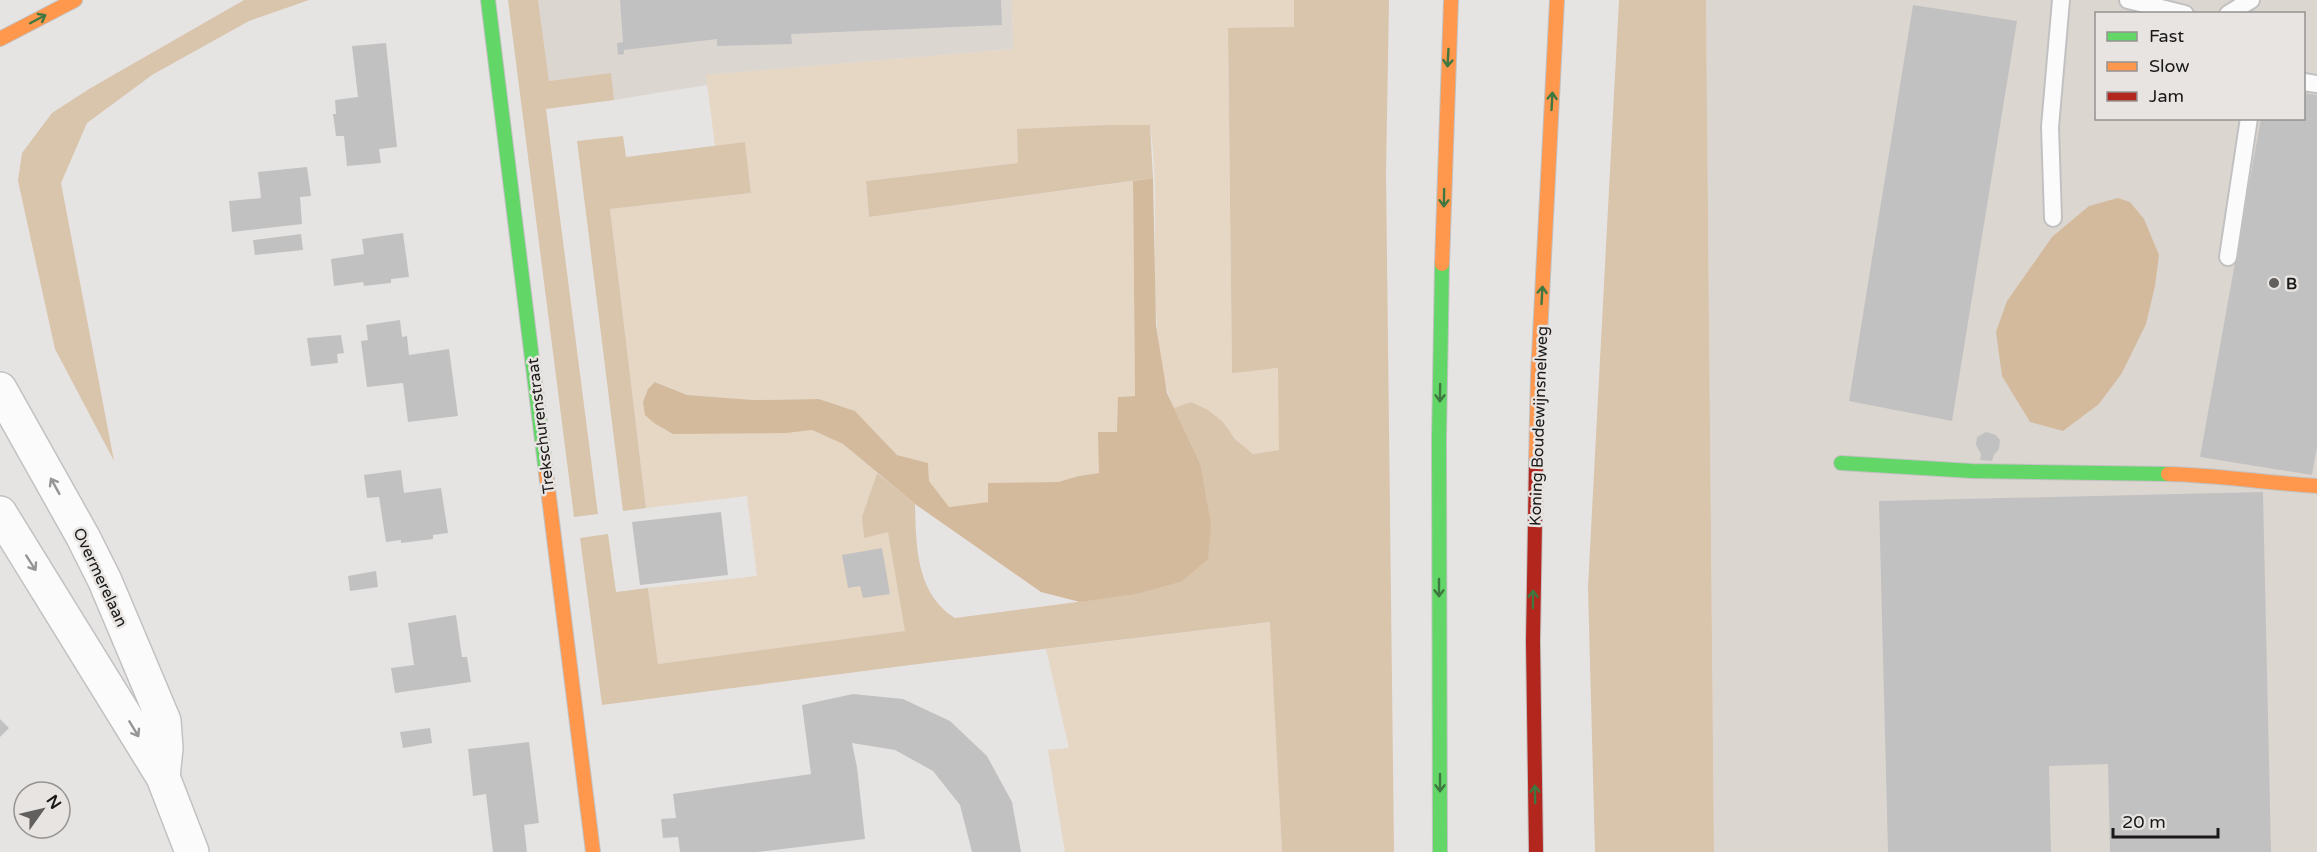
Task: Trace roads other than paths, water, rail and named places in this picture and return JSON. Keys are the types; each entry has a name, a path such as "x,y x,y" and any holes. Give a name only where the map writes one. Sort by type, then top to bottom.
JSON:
{"main road":[{"path":"0,39 75,0"},
{"name":"Trekschurenstraat","path":"488,0 593,852"},
{"path":"1440,852 1439,439 1445,139 1451,0"},
{"name":"Koning Boudewijnsnelweg","path":"1536,852 1533,640 1538,375 1557,0"},
{"path":"1841,464 1972,471 2209,475 2267,483 2317,486"}],"street":[{"name":"Overmerelaan","path":"0,389 83,537 105,581 164,721 166,748 163,777"},
{"name":"Overmerelaan","path":"0,513 163,777 192,852"}],"lane":[{"path":"2053,218 2050,127 2061,0"},
{"path":"2128,0 2177,12"},
{"path":"2231,12 2251,0"},
{"path":"2229,257 2250,120"}],"place":[{"name":"B","path":"2274,283"}]}
